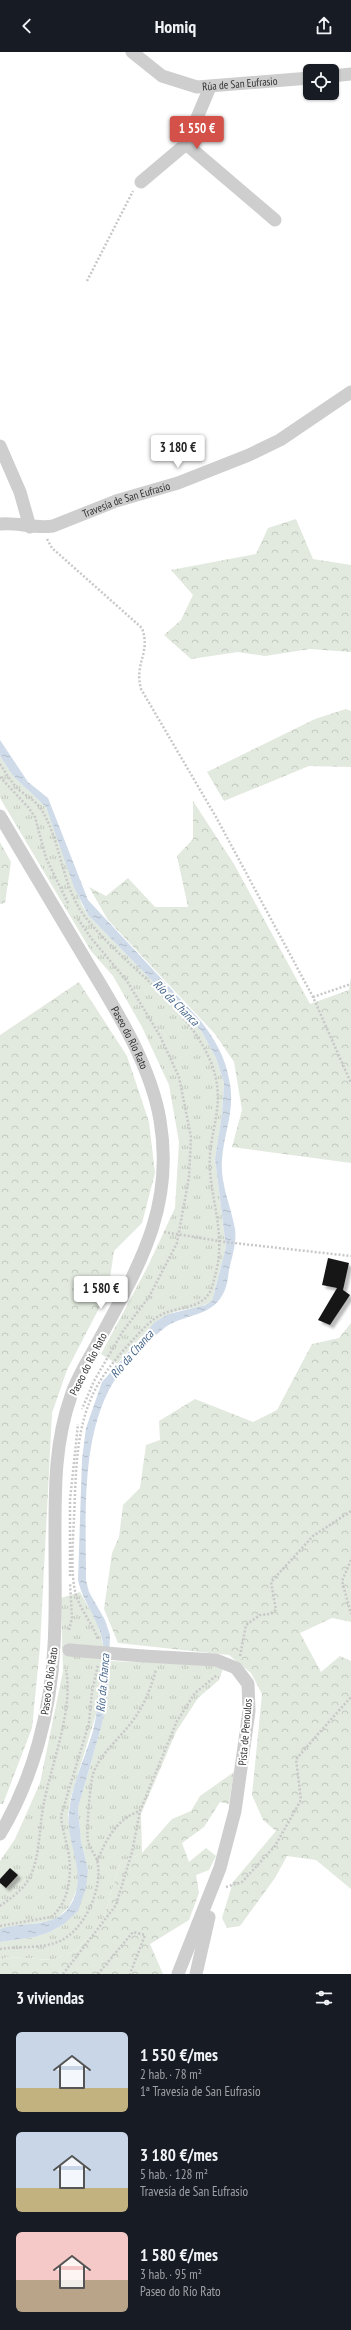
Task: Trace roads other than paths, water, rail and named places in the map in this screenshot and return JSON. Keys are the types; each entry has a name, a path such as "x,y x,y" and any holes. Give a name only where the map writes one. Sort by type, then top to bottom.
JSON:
{"street":[{"name":"Rúa de San Eufrasio","path":"132,52 162,76 198,87 303,79"},
{"path":"339,75 351,74"},
{"path":"141,182 186,144 210,87"},
{"path":"186,144 275,220"},
{"name":"Travesía de San Eufrasio","path":"0,524 36,527 67,522 116,501 178,483 249,455 280,440 351,392"},
{"path":"0,446 36,527"},
{"name":"Paseo do Río Rato","path":"0,816 112,1004 146,1073 159,1117 165,1157 158,1209 153,1230 129,1284 71,1393 61,1430 56,1465 54,1648 45,1715 29,1774 10,1817 0,1834"},
{"name":"Pista de Penoulos","path":"54,1648 158,1658 216,1660 236,1668 248,1684 249,1711 235,1811 212,1891 178,1974"},
{"path":"196,1974 210,1912 212,1891"}],"water":[{"name":"Río da Chanca","path":"0,740 28,782 48,798 88,900 200,1020 222,1055 229,1079 231,1100 229,1120 223,1149 222,1169 224,1186 235,1229 235,1239 226,1285 223,1294 217,1302 211,1308 203,1312 170,1325 147,1343 112,1384 99,1413 93,1436 87,1484 86,1580 89,1592 105,1620 110,1635 108,1694 102,1724 78,1808 81,1841 88,1869 86,1888 78,1911 64,1924 50,1932 35,1937 0,1942 0,1929 38,1923 56,1918 64,1913 70,1906 76,1894 78,1882 76,1859 70,1836 69,1812 76,1781 96,1718 104,1657 104,1648 99,1628 80,1588 78,1580 82,1459 86,1428 102,1382 155,1322 169,1314 205,1305 212,1301 226,1247 215,1159 222,1114 224,1083 216,1058 202,1032 88,915 74,887 46,807 13,776 0,756"}]}
